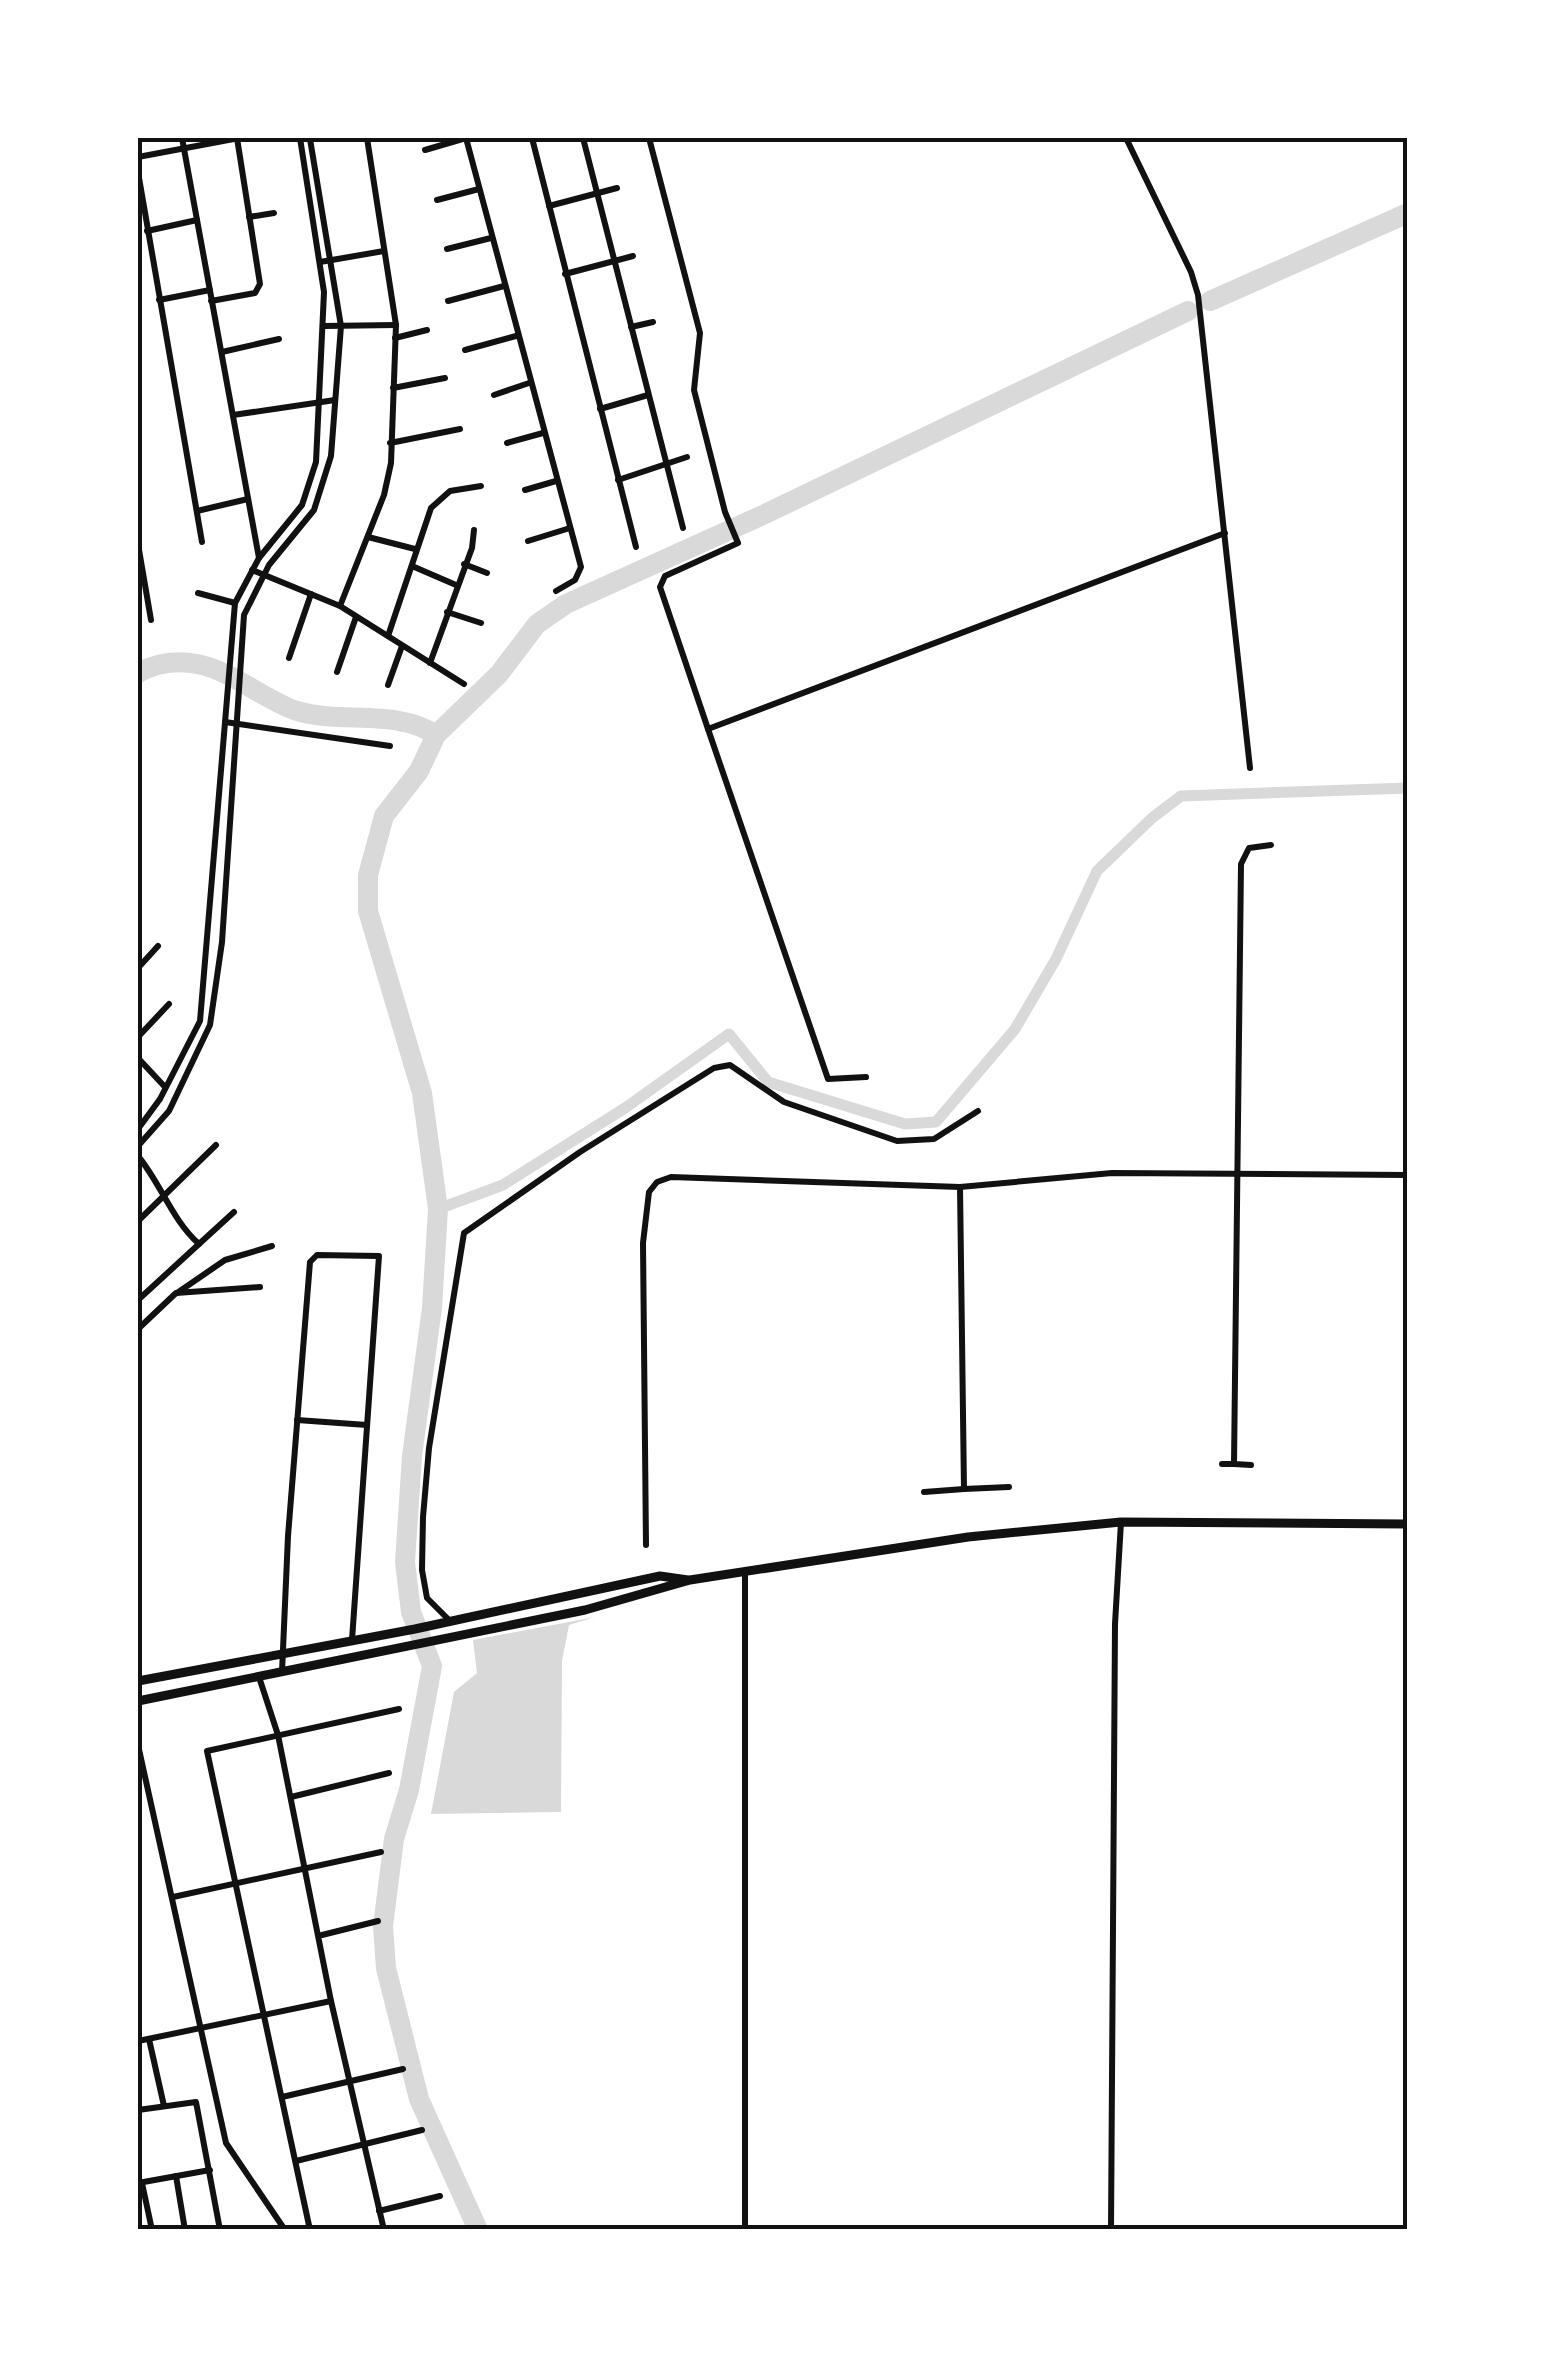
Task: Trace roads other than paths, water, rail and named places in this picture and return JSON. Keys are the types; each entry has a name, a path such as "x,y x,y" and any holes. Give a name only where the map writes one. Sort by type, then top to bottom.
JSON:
{"main road":[{"path":"138,1701 585,1610 690,1580 968,1537 1121,1522 1408,1524"},
{"path":"138,1681 660,1576 690,1580"}],"street":[{"path":"182,138 259,558"},
{"path":"138,157 238,138 258,289 212,302"},
{"path":"138,1146 169,1111 204,1043 218,977 244,616 264,574 320,498 331,456 341,326 333,261 307,138"},
{"path":"138,1129 193,1039 207,974 228,654 235,603 259,558 308,494 316,462 324,326 307,138"},
{"path":"340,606 388,478 396,326 367,138"},
{"path":"424,150 466,138 581,573 556,591"},
{"path":"532,138 636,547"},
{"path":"583,138 683,528"},
{"path":"649,138 700,333 702,348 694,373 697,405 725,512 738,543 665,576 660,587 828,1079 866,1076"},
{"path":"1126,138 1191,272 1198,295 1250,768"},
{"path":"138,172 202,542"},
{"path":"549,206 616,188"},
{"path":"437,200 479,190"},
{"path":"248,216 274,213"},
{"path":"147,231 198,220"},
{"path":"446,249 491,238"},
{"path":"320,262 384,251"},
{"path":"566,274 633,256"},
{"path":"448,301 504,286"},
{"path":"159,300 210,290"},
{"path":"631,328 653,322"},
{"path":"324,326 396,326"},
{"path":"395,338 428,330"},
{"path":"465,350 516,336"},
{"path":"222,352 279,339"},
{"path":"393,388 445,378"},
{"path":"494,394 530,384"},
{"path":"600,409 648,395"},
{"path":"233,415 335,400"},
{"path":"390,442 460,429"},
{"path":"507,443 543,433"},
{"path":"618,480 687,457"},
{"path":"525,490 556,481"},
{"path":"388,636 415,548 438,498 450,491 481,486"},
{"path":"196,511 248,500"},
{"path":"528,540 570,528"},
{"path":"430,663 474,530"},
{"path":"708,730 1225,533"},
{"path":"368,537 415,548"},
{"path":"138,544 150,620"},
{"path":"464,564 487,573"},
{"path":"412,566 456,585"},
{"path":"252,570 340,606 464,684"},
{"path":"198,593 235,603"},
{"path":"288,658 311,594"},
{"path":"447,612 481,623"},
{"path":"338,672 356,616"},
{"path":"388,685 402,646"},
{"path":"224,722 390,746"},
{"path":"1234,1464 1240,864 1250,848 1271,846"},
{"path":"215,861 228,860"},
{"path":"138,968 158,946"},
{"path":"207,974 218,977"},
{"path":"138,1037 170,1004"},
{"path":"138,1058 165,1087"},
{"path":"445,1622 427,1598 422,1570 423,1517 436,1402 464,1233 580,1152 714,1068 730,1065 784,1102 897,1141 934,1140 978,1111"},
{"path":"138,1221 216,1145"},
{"path":"138,1156 185,1232 199,1244"},
{"path":"646,1545 643,1247 649,1192 658,1182 671,1177 960,1186 1112,1174 1408,1175"},
{"path":"960,1186 964,1489"},
{"path":"138,1300 234,1212"},
{"path":"138,1330 176,1294 225,1260 272,1246"},
{"path":"282,1672 280,1654 311,1256 376,1254 352,1640"},
{"path":"176,1294 260,1288"},
{"path":"297,1420 366,1425"},
{"path":"1222,1464 1251,1465"},
{"path":"924,1492 1009,1487"},
{"path":"1110,2230 1116,1624 1121,1522"},
{"path":"746,1570 746,2230"},
{"path":"259,1677 278,1735 322,1935 331,2002 384,2230"},
{"path":"310,2230 207,1751 399,1709"},
{"path":"138,1745 226,2142 285,2230"},
{"path":"291,1796 389,1773"},
{"path":"173,1897 381,1852"},
{"path":"322,1935 378,1921"},
{"path":"138,2041 331,2002"},
{"path":"149,2039 164,2106"},
{"path":"282,2096 403,2069"},
{"path":"138,2110 196,2102 220,2230"},
{"path":"296,2161 422,2130"},
{"path":"152,2230 140,2183 210,2170"},
{"path":"176,2176 185,2230"},
{"path":"379,2211 440,2196"}],"waterway":[{"path":"1210,301 1408,213"},
{"path":"478,2230 419,2099 386,1968 383,1926 394,1839 409,1790 432,1666 411,1612 405,1562 412,1456 432,1308 438,1209 422,1093 368,911 368,875 384,816 419,771 436,735 499,674 537,624 566,604 765,514 1188,311"},
{"path":"138,673 166,663 197,664 222,672 294,710 404,722 436,735"},
{"path":"438,1209 503,1185 625,1108 729,1034 768,1082 905,1124 936,1122 1015,1029 1056,959 1097,871 1181,796 1408,788"}]}
